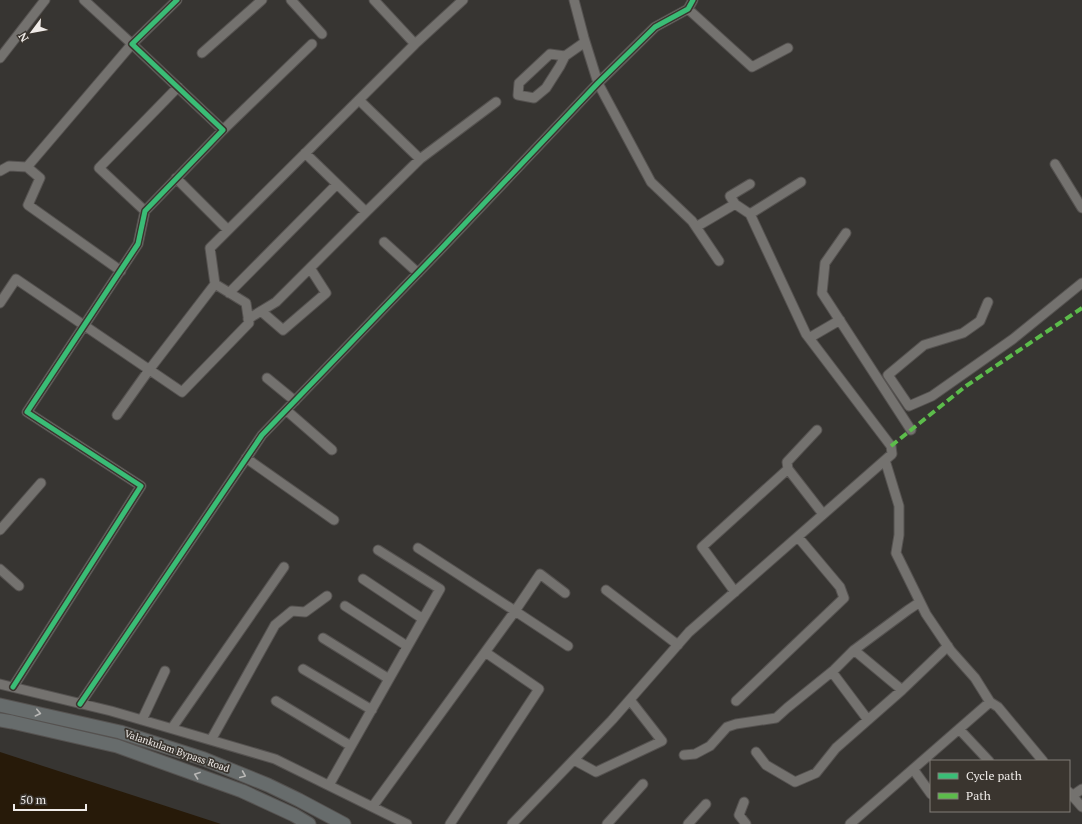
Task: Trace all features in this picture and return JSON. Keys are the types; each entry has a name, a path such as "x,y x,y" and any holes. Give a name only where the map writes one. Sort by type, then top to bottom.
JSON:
{"main road":[{"name":"Valankulam Bypass Road","path":"0,706 120,732 204,759 268,785 344,824"},
{"path":"6,721 14,708"},
{"name":"Valankulam Bypass Road","path":"6,721 117,746 242,791 294,815 309,824"}],"street":[{"path":"0,58 45,0"},
{"path":"84,0 223,130"},
{"path":"26,167 132,44 177,0"},
{"path":"202,53 262,0"},
{"path":"291,0 322,34"},
{"path":"375,0 415,44"},
{"path":"116,415 215,284 210,248 415,44 463,0"},
{"path":"574,0 598,83 651,182 692,221 719,261"},
{"path":"80,704 262,435 598,83 655,28 688,9 693,0"},
{"path":"688,9 752,66 788,48"},
{"path":"565,56 550,54 519,83 518,95 534,98 546,88 565,56 585,42"},
{"path":"13,687 141,486 27,412 138,244 145,211 223,130 312,44"},
{"path":"145,211 99,168 178,87"},
{"path":"359,100 420,159"},
{"path":"248,319 276,302 420,159 496,102"},
{"path":"305,153 366,212"},
{"path":"1055,164 1082,208"},
{"path":"0,171 9,166 26,167 40,178 28,205 121,270"},
{"path":"176,178 228,230"},
{"path":"750,214 801,182"},
{"path":"229,293 337,184"},
{"path":"512,824 612,720 689,632 892,454 891,446 808,338 750,214 735,204 730,196 750,184"},
{"path":"696,227 735,204"},
{"path":"846,232 825,263 822,293 911,430"},
{"path":"384,242 418,273"},
{"path":"261,311 283,330 326,293 310,268"},
{"path":"0,302 16,279 182,392 249,323 246,303 215,284"},
{"path":"988,302 980,321 963,333 924,345 888,375 909,406 932,396 1013,340 1082,283"},
{"path":"808,338 840,320"},
{"path":"267,378 295,401"},
{"path":"286,410 332,450"},
{"path":"817,430 787,462 788,469 823,514"},
{"path":"246,458 334,520"},
{"path":"885,460 899,506 899,535 896,553 926,614 948,646 975,678 990,702 998,707 1042,760"},
{"path":"735,592 702,546 788,469"},
{"path":"0,530 41,483"},
{"path":"736,701 844,598 840,587 798,537"},
{"path":"418,548 568,646"},
{"path":"329,785 440,589 378,550"},
{"path":"172,728 284,567"},
{"path":"0,569 19,586"},
{"path":"373,806 515,611 540,574 565,593"},
{"path":"363,579 423,619"},
{"path":"606,590 678,645"},
{"path":"211,740 275,625 292,611 305,612 327,596"},
{"path":"684,755 695,754 710,746 726,727 776,718 832,672 854,650 920,602"},
{"path":"344,606 407,646"},
{"path":"324,638 389,679"},
{"path":"756,752 766,765 796,782 816,773 836,748 902,690 948,646"},
{"path":"854,650 902,690"},
{"path":"450,824 539,689 485,652"},
{"path":"303,669 372,710"},
{"path":"142,720 165,671"},
{"path":"832,672 868,720"},
{"path":"0,684 172,728 275,759 407,824"},
{"path":"574,760 596,772 662,741 630,700"},
{"path":"276,701 351,746"},
{"path":"850,824 990,702"},
{"path":"959,729 988,760"},
{"path":"913,769 930,793"},
{"path":"608,824 643,784"},
{"path":"1082,790 1071,794 1082,807"},
{"path":"744,802 739,814 746,824"},
{"path":"688,824 706,804"}],"shaded area":[{"path":"0,752 221,824 0,824"}],"marked path":[{"path":"891,446 966,386 1082,308"}],"cycle path":[{"path":"13,687 141,486 27,412 138,244 145,211 223,130 132,44 177,0"},
{"path":"80,704 262,435 598,83 655,27 688,9 693,0"}]}
